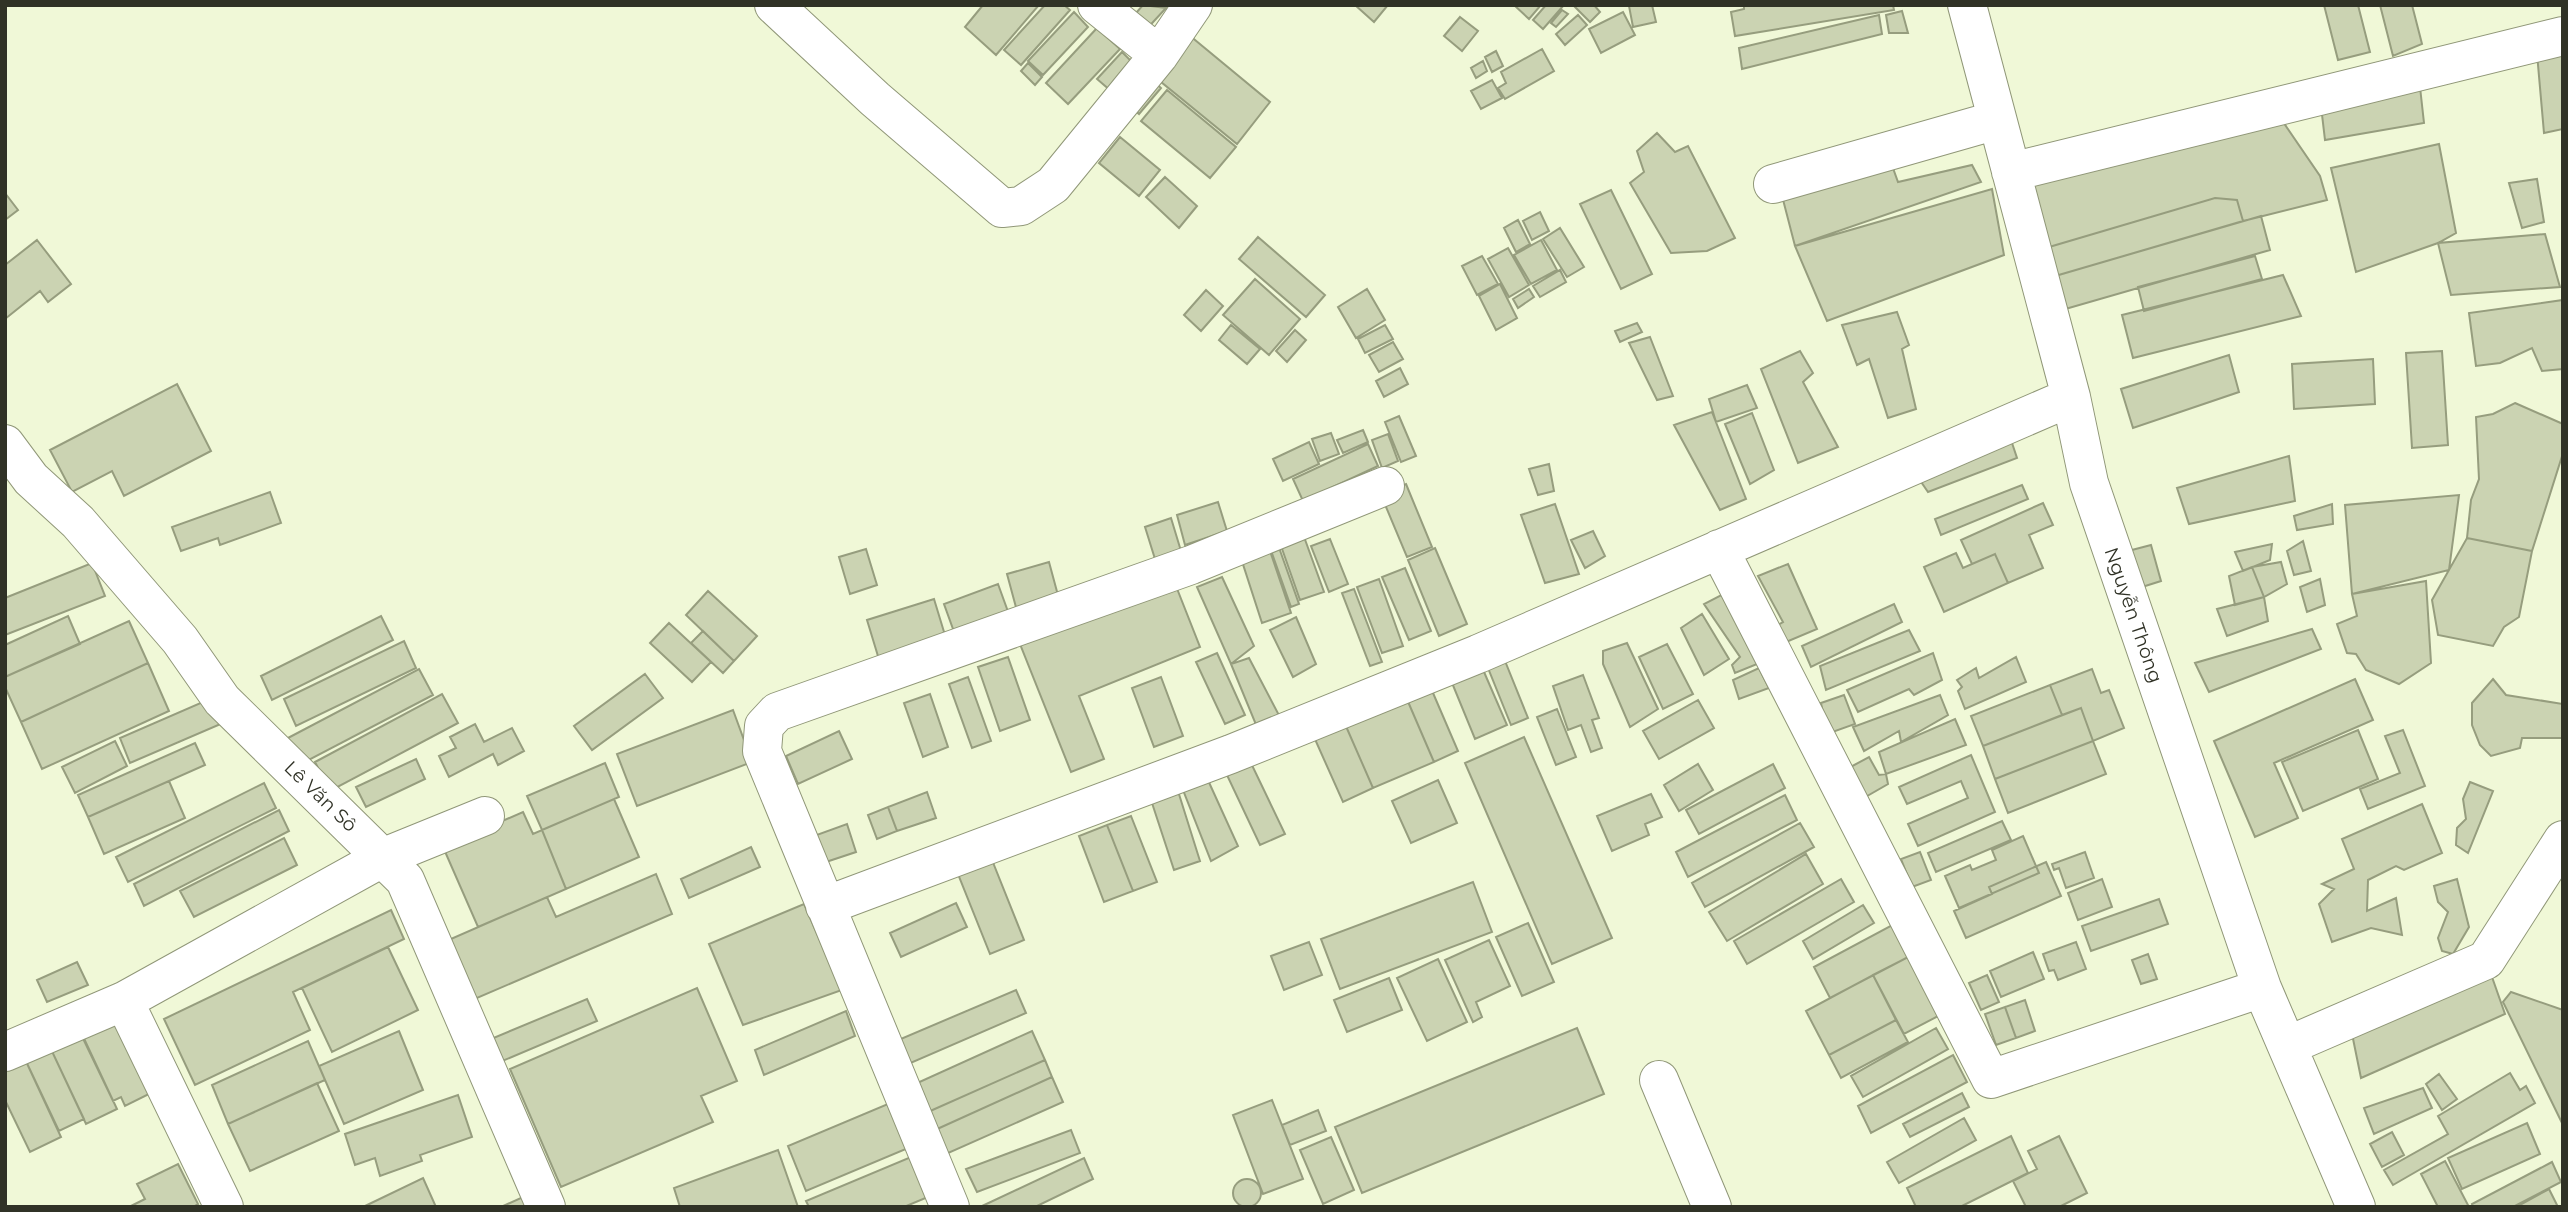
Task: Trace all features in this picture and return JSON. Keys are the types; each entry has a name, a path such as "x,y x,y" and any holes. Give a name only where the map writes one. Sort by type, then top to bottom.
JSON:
{"street":[{"path":"774,5 875,99 1002,208 1021,206 1053,185 1159,55 1193,5"},
{"path":"1097,5 1159,55"},
{"name":"Nguyễn Thông","path":"1967,5 2071,397 2089,483 2262,988 2356,1207"},
{"path":"2011,172 2563,36"},
{"path":"1773,184 1997,120"},
{"path":"825,906 1231,754 1478,654 2071,397"},
{"name":"Lê Văn Sô","path":"5,444 31,479 78,522 180,640 222,700 405,880 482,1065 546,1207"},
{"path":"950,1207 871,1008 825,906 762,751 764,726 777,712 1191,565 1385,486"},
{"path":"1719,549 1991,1079 2262,988"},
{"path":"5,1052 124,1001 384,857 485,816"},
{"path":"2287,1045 2486,960 2563,840"},
{"path":"124,1001 224,1207"},
{"path":"1659,1080 1712,1207"}],"building":[{"path":"983,5 1039,5 996,55 965,27"},
{"path":"1045,5 1064,5 1070,10 1021,65 1004,50"},
{"path":"1143,5 1166,8 1143,33 1129,21"},
{"path":"1355,5 1388,5 1374,22"},
{"path":"1514,5 1541,5 1529,19"},
{"path":"1546,5 1564,5 1543,29 1533,20"},
{"path":"1573,5 1594,5 1600,12 1590,22"},
{"path":"1652,5 1656,22 1633,27 1629,6"},
{"path":"1744,5 1893,5 1894,10 1735,36 1731,12 1744,9"},
{"path":"2324,5 2358,5 2370,52 2338,60"},
{"path":"2380,5 2412,5 2422,44 2393,56"},
{"path":"1562,10 1568,14 1556,27 1551,23"},
{"path":"1902,11 1908,33 1889,33 1886,15"},
{"path":"1074,12 1088,27 1043,75 1028,61"},
{"path":"1623,12 1635,35 1601,53 1589,29"},
{"path":"1578,15 1587,25 1565,45 1556,34"},
{"path":"1879,15 1882,34 1742,69 1739,48"},
{"path":"1460,17 1478,31 1462,51 1444,36"},
{"path":"1097,28 1120,49 1068,104 1046,83"},
{"path":"1189,35 1270,102 1237,144 1155,77"},
{"path":"2563,36 2563,129 2544,133 2536,42"},
{"path":"1542,49 1554,71 1505,99 1498,88 1506,83 1501,72"},
{"path":"1496,51 1503,66 1492,72 1485,57"},
{"path":"1122,52 1135,65 1111,91 1097,79"},
{"path":"1483,61 1487,71 1476,78 1471,68"},
{"path":"1028,63 1042,77 1035,85 1021,71"},
{"path":"1149,77 1161,88 1139,114 1126,103"},
{"path":"1492,80 1502,98 1481,109 1471,91"},
{"path":"2420,87 2424,123 2325,140 2321,106"},
{"path":"1167,90 1236,147 1210,178 1141,121"},
{"path":"2277,113 2320,176 2327,200 2243,221 2237,200 2215,198 2039,250 2020,170"},
{"path":"1657,133 1675,152 1688,146 1735,238 1707,251 1671,253 1630,183 1644,172 1637,151"},
{"path":"1120,137 1160,170 1139,196 1099,163"},
{"path":"2439,144 2456,233 2438,243 2356,272 2331,168"},
{"path":"1889,157 1898,182 1972,165 1981,182 1795,246 1780,188"},
{"path":"1165,177 1197,206 1179,228 1146,197"},
{"path":"2537,179 2544,222 2522,228 2509,183"},
{"path":"1992,189 2004,255 1827,321 1795,246"},
{"path":"1611,190 1652,274 1621,289 1580,204"},
{"path":"5,193 18,210 5,220"},
{"path":"2215,198 2237,200 2243,221 2045,279 2039,250"},
{"path":"1540,212 1549,231 1532,240 1523,221"},
{"path":"2261,216 2270,250 2055,312 2045,279"},
{"path":"1518,220 1530,244 1516,252 1504,228"},
{"path":"1560,228 1584,267 1567,277 1543,239"},
{"path":"2545,234 2560,287 2451,295 2438,243"},
{"path":"1258,237 1325,295 1306,317 1239,259"},
{"path":"37,240 71,284 48,302 40,291 5,319 5,265"},
{"path":"1541,240 1557,270 1531,284 1514,255"},
{"path":"1508,248 1529,285 1509,297 1488,259"},
{"path":"1482,256 1498,284 1477,295 1462,266"},
{"path":"2255,256 2262,279 2144,311 2138,287"},
{"path":"1560,270 1566,282 1540,297 1533,286"},
{"path":"2283,275 2301,316 2133,358 2122,315"},
{"path":"1255,279 1300,319 1269,355 1223,315"},
{"path":"1500,284 1517,318 1496,330 1479,296"},
{"path":"1367,289 1385,320 1356,338 1338,307"},
{"path":"1529,289 1534,297 1518,308 1513,299"},
{"path":"1206,290 1223,306 1201,331 1184,315"},
{"path":"2563,300 2563,369 2542,371 2532,348 2500,363 2476,366 2469,313"},
{"path":"1897,312 1909,345 1902,349 1916,409 1888,418 1869,359 1857,365 1842,325"},
{"path":"1637,323 1642,332 1620,342 1615,331"},
{"path":"1231,325 1260,349 1247,364 1219,340"},
{"path":"1385,325 1393,339 1365,353 1358,339"},
{"path":"1295,330 1306,340 1287,362 1276,351"},
{"path":"1650,337 1673,396 1657,400 1629,343"},
{"path":"1393,342 1403,359 1379,372 1369,355"},
{"path":"1800,351 1813,373 1803,382 1838,447 1798,463 1761,369"},
{"path":"2442,351 2448,445 2412,448 2406,353"},
{"path":"2229,355 2239,392 2133,428 2121,389"},
{"path":"2373,359 2375,404 2294,409 2292,364"},
{"path":"1400,368 1408,384 1384,397 1376,381"},
{"path":"177,384 211,451 124,496 112,471 72,492 50,450"},
{"path":"1747,385 1757,408 1716,422 1709,399"},
{"path":"2515,403 2563,424 2563,453 2532,551 2467,538 2471,500 2479,479 2476,417 2493,414"},
{"path":"1712,412 1746,499 1720,510 1674,425"},
{"path":"1752,413 1774,470 1750,484 1725,424"},
{"path":"1399,416 1416,456 1401,462 1385,422"},
{"path":"1363,430 1368,442 1343,453 1337,440"},
{"path":"1331,433 1339,454 1320,461 1312,439"},
{"path":"1388,434 1398,461 1382,468 1372,440"},
{"path":"2009,434 2017,458 1928,492 1915,473"},
{"path":"1309,442 1319,464 1283,481 1273,459"},
{"path":"1368,444 1378,466 1303,501 1293,479"},
{"path":"2289,456 2295,501 2189,524 2177,488"},
{"path":"1549,464 1554,491 1538,495 1529,469"},
{"path":"1406,484 1432,547 1407,557 1381,495"},
{"path":"2022,485 2028,499 1941,535 1935,519"},
{"path":"270,492 281,523 220,545 218,538 181,551 172,527"},
{"path":"2459,495 2449,570 2352,594 2345,505"},
{"path":"1218,502 1227,531 1185,545 1177,515"},
{"path":"2043,503 2053,525 2029,535 2043,568 2008,583 1995,554 1972,564 1961,540"},
{"path":"1555,504 1579,574 1545,583 1521,515"},
{"path":"2332,504 2333,524 2297,530 2294,516"},
{"path":"1171,518 1181,551 1155,559 1145,527"},
{"path":"1593,531 1605,556 1585,568 1571,540"},
{"path":"1303,534 1324,592 1300,600 1280,543"},
{"path":"2467,538 2532,551 2519,617 2504,627 2493,646 2438,635 2432,600"},
{"path":"1330,539 1348,584 1329,592 1311,546"},
{"path":"2303,541 2311,571 2294,575 2287,551"},
{"path":"1277,542 1299,604 1291,607 1269,545"},
{"path":"2272,544 2270,560 2243,571 2235,552"},
{"path":"1268,545 1291,613 1262,623 1240,555"},
{"path":"2151,545 2161,581 2139,588 2128,551"},
{"path":"1435,548 1467,624 1439,636 1408,560"},
{"path":"866,549 877,585 850,594 839,557"},
{"path":"1956,553 1963,568 1995,554 2008,583 1944,612 1924,567"},
{"path":"1049,562 1059,599 1017,611 1007,574"},
{"path":"2281,562 2287,584 2264,597 2252,567"},
{"path":"92,563 105,596 5,635 5,598"},
{"path":"1788,564 1817,629 1779,645 1769,630 1783,622 1758,576"},
{"path":"2252,567 2264,597 2235,605 2229,576"},
{"path":"1405,568 1431,631 1409,640 1382,577"},
{"path":"1222,577 1254,646 1231,664 1197,587"},
{"path":"1379,579 1403,646 1382,653 1357,587"},
{"path":"2320,579 2325,605 2307,612 2300,587"},
{"path":"1174,581 1200,647 1079,696 1104,759 1071,772 1020,644"},
{"path":"2426,581 2431,663 2399,684 2366,670 2356,654 2347,653 2337,624 2357,616 2352,594"},
{"path":"998,584 1011,620 957,640 944,604"},
{"path":"1354,589 1382,662 1370,666 1342,593"},
{"path":"1731,590 1767,660 1735,673 1732,665 1740,657 1704,604"},
{"path":"708,591 757,636 734,661 686,615"},
{"path":"2264,597 2268,621 2227,636 2217,609"},
{"path":"934,599 948,645 881,666 867,620"},
{"path":"1894,604 1902,622 1811,667 1802,646"},
{"path":"1702,614 1729,659 1704,675 1681,628"},
{"path":"68,616 80,644 5,677 5,645"},
{"path":"381,616 393,640 272,700 261,676"},
{"path":"1296,617 1316,664 1293,677 1270,630"},
{"path":"129,621 148,663 21,722 5,687 5,677"},
{"path":"669,623 711,662 692,682 650,643"},
{"path":"2312,629 2321,649 2209,692 2195,663"},
{"path":"1909,630 1920,651 1826,690 1820,666"},
{"path":"703,631 734,661 723,673 691,643"},
{"path":"404,641 416,668 296,726 284,699"},
{"path":"1627,643 1658,709 1630,727 1603,664 1603,651"},
{"path":"1667,644 1693,694 1663,709 1639,657"},
{"path":"1217,653 1245,715 1225,724 1196,662"},
{"path":"1933,653 1942,680 1914,695 1909,689 1858,712 1847,690"},
{"path":"1503,656 1528,718 1511,725 1486,663"},
{"path":"1008,657 1030,720 1000,731 978,667"},
{"path":"2016,657 2026,682 1965,709 1958,691 1962,687 1957,680 1976,668 1979,678"},
{"path":"1249,658 1282,721 1259,732 1231,664"},
{"path":"148,663 169,711 42,769 21,722"},
{"path":"1481,665 1507,725 1475,739 1450,678"},
{"path":"1759,668 1769,688 1739,699 1733,680"},
{"path":"419,669 433,695 299,765 286,739"},
{"path":"2092,669 2101,693 2109,690 2124,728 2093,741 2081,708 2062,715 2050,685"},
{"path":"645,674 663,698 592,750 574,726"},
{"path":"1583,675 1599,718 1592,720 1602,748 1591,752 1581,725 1568,730 1553,686"},
{"path":"968,677 991,741 972,748 949,684"},
{"path":"1161,677 1183,736 1154,747 1132,688"},
{"path":"2355,679 2373,720 2274,763 2298,818 2255,837 2214,741"},
{"path":"2493,679 2506,695 2563,704 2563,738 2522,738 2520,748 2491,756 2480,745 2472,725 2472,703"},
{"path":"2050,685 2062,715 1983,746 1971,716"},
{"path":"1430,686 1458,751 1434,762 1406,697"},
{"path":"442,694 458,723 330,791 315,762"},
{"path":"930,694 948,747 923,757 904,703"},
{"path":"1844,695 1855,724 1827,734 1821,703"},
{"path":"1940,695 1948,715 1901,742 1899,731 1864,751 1853,727"},
{"path":"1406,697 1434,762 1373,788 1345,724"},
{"path":"212,698 223,723 130,763 120,738"},
{"path":"1698,700 1714,728 1659,759 1643,731"},
{"path":"2081,708 2093,741 1995,779 1983,746"},
{"path":"1557,709 1576,757 1556,765 1537,717"},
{"path":"733,710 752,762 637,806 617,754"},
{"path":"1955,719 1966,745 1886,774 1879,752"},
{"path":"475,724 484,742 512,728 524,751 498,765 493,754 449,777 439,756 456,748 450,737"},
{"path":"1345,724 1373,788 1343,802 1314,737"},
{"path":"2358,730 2378,779 2303,811 2282,762"},
{"path":"2403,730 2425,786 2368,809 2360,789 2400,773 2385,736"},
{"path":"839,731 852,759 798,784 786,756"},
{"path":"1524,737 1612,938 1552,964 1465,763"},
{"path":"115,741 127,766 75,793 62,767"},
{"path":"2093,741 2106,774 2008,813 1995,779"},
{"path":"195,743 205,765 88,817 78,795"},
{"path":"1971,755 1995,812 1918,846 1908,824 1968,798 1961,781 1907,804 1899,787"},
{"path":"1869,757 1879,775 1886,774 1888,784 1862,799 1845,770"},
{"path":"416,759 425,779 366,807 356,787"},
{"path":"1250,761 1285,834 1260,845 1226,773"},
{"path":"605,763 619,797 542,830 527,796"},
{"path":"1698,764 1713,790 1679,811 1664,785"},
{"path":"1773,764 1785,788 1699,834 1686,810"},
{"path":"1207,778 1238,846 1211,861 1183,790"},
{"path":"1438,780 1457,823 1411,843 1392,801"},
{"path":"169,781 185,818 104,854 88,817"},
{"path":"2470,782 2493,791 2468,853 2456,845 2457,828 2466,819 2463,799"},
{"path":"264,783 276,808 128,882 116,857"},
{"path":"1178,791 1200,861 1174,870 1151,800"},
{"path":"927,792 936,818 897,831 888,807"},
{"path":"1651,794 1662,817 1645,824 1649,835 1612,851 1597,816"},
{"path":"1785,795 1797,820 1688,877 1676,852"},
{"path":"614,799 639,857 566,889 542,830"},
{"path":"2422,804 2442,853 2404,870 2396,866 2368,880 2367,911 2396,898 2402,935 2371,928 2332,942 2319,904 2334,889 2322,884 2354,869 2342,839"},
{"path":"888,807 897,831 877,839 868,815"},
{"path":"279,810 289,831 144,906 134,884"},
{"path":"523,812 533,834 542,830 566,889 478,927 443,847"},
{"path":"1131,816 1157,882 1133,891 1107,825"},
{"path":"2002,821 2011,840 1936,872 1928,853"},
{"path":"1800,823 1814,847 1705,907 1692,883"},
{"path":"847,824 856,852 820,864 811,837"},
{"path":"1107,825 1133,891 1104,902 1079,836"},
{"path":"2023,836 2039,873 1959,908 1945,876 1970,865 1972,870 1996,860 1992,850"},
{"path":"284,838 297,865 194,917 180,891"},
{"path":"751,847 760,867 689,898 681,879"},
{"path":"1920,852 1931,880 1912,887 1901,859"},
{"path":"2085,852 2094,878 2066,888 2059,868 2054,870 2052,864"},
{"path":"1806,854 1823,884 1727,941 1709,912"},
{"path":"992,860 1024,940 990,954 958,874"},
{"path":"2046,862 2061,896 1966,938 1954,911 1992,894 1989,887"},
{"path":"656,874 672,914 470,1001 444,942 547,897 556,917"},
{"path":"1841,879 1854,902 1747,964 1734,941"},
{"path":"2102,879 2112,907 2078,920 2068,893"},
{"path":"2457,879 2469,927 2453,954 2442,951 2438,938 2448,912 2438,902 2434,886"},
{"path":"1473,882 1492,932 1340,989 1321,939"},
{"path":"2159,899 2168,924 2091,951 2082,926"},
{"path":"956,903 967,927 901,957 890,933"},
{"path":"804,904 842,990 743,1025 709,944"},
{"path":"1863,905 1874,923 1813,959 1803,941"},
{"path":"391,910 404,939 293,992 310,1030 195,1085 164,1019"},
{"path":"1528,923 1554,982 1522,996 1496,937"},
{"path":"1896,923 1912,955 1830,998 1814,967"},
{"path":"1489,940 1510,986 1476,1002 1482,1017 1473,1022 1445,960"},
{"path":"1309,942 1322,975 1284,990 1271,956"},
{"path":"2076,942 2086,969 2058,980 2054,970 2049,971 2043,954"},
{"path":"388,947 418,1010 332,1052 302,988"},
{"path":"2033,952 2044,979 2001,997 1990,971"},
{"path":"2148,954 2157,979 2141,984 2132,960"},
{"path":"1912,955 1942,1014 1904,1034 1873,975"},
{"path":"1438,959 1467,1022 1427,1041 1397,978"},
{"path":"2486,960 2505,1014 2361,1078 2349,1019"},
{"path":"77,962 88,985 47,1002 37,980"},
{"path":"1873,975 1896,1020 1829,1055 1806,1011"},
{"path":"1987,975 1999,1002 1981,1010 1969,983"},
{"path":"1389,978 1402,1010 1347,1032 1334,1000"},
{"path":"697,988 737,1081 701,1096 713,1122 561,1187 510,1069"},
{"path":"1016,990 1026,1013 906,1065 896,1041"},
{"path":"2511,992 2563,1010 2563,1125 2503,1002"},
{"path":"587,999 597,1021 500,1062 491,1039"},
{"path":"2025,1000 2035,1031 2016,1038 2005,1007"},
{"path":"2005,1007 2016,1038 1996,1045 1985,1014"},
{"path":"846,1011 855,1036 764,1075 755,1050"},
{"path":"127,1012 163,1087 125,1106 121,1097 113,1101 76,1024"},
{"path":"1896,1020 1908,1042 1841,1078 1829,1055"},
{"path":"1577,1028 1604,1094 1362,1193 1335,1127"},
{"path":"1936,1028 1948,1049 1863,1097 1851,1076"},
{"path":"80,1030 117,1109 86,1124 49,1045"},
{"path":"399,1031 423,1090 344,1124 319,1066"},
{"path":"1032,1031 1045,1060 928,1112 915,1084"},
{"path":"308,1041 325,1080 228,1124 212,1085"},
{"path":"49,1045 84,1119 59,1131 24,1057"},
{"path":"1953,1055 1967,1082 1871,1133 1858,1106"},
{"path":"24,1057 61,1137 30,1152 5,1100 5,1066"},
{"path":"1045,1060 1052,1077 935,1130 928,1112"},
{"path":"2510,1073 2520,1090 2526,1086 2535,1103 2393,1185 2384,1170 2448,1134 2438,1116"},
{"path":"2439,1074 2457,1099 2442,1110 2426,1084"},
{"path":"1052,1077 1063,1102 946,1154 935,1130"},
{"path":"317,1083 339,1131 250,1171 228,1124"},
{"path":"2423,1088 2432,1108 2374,1134 2364,1108"},
{"path":"1962,1093 1969,1107 1910,1137 1903,1124"},
{"path":"458,1095 472,1137 420,1155 422,1161 380,1176 375,1158 355,1165 345,1134"},
{"path":"1272,1100 1303,1179 1263,1194 1233,1115"},
{"path":"895,1101 913,1146 806,1191 788,1146"},
{"path":"1318,1110 1326,1131 1290,1145 1282,1125"},
{"path":"1964,1118 1976,1140 1899,1183 1887,1162"},
{"path":"2527,1123 2540,1154 2462,1189 2448,1158"},
{"path":"1071,1130 1080,1153 977,1192 966,1169"},
{"path":"2392,1132 2404,1155 2382,1167 2370,1144"},
{"path":"2011,1136 2028,1173 1960,1207 1916,1207 1907,1188"},
{"path":"2059,1136 2087,1193 2059,1207 2026,1207 2013,1181 2037,1169 2028,1151"},
{"path":"1331,1137 1354,1190 1323,1204 1300,1150"},
{"path":"778,1150 798,1207 680,1207 674,1188"},
{"path":"911,1157 928,1197 904,1207 809,1207 806,1201"},
{"path":"1084,1158 1093,1179 1035,1207 980,1207"},
{"path":"2445,1161 2469,1207 2438,1207 2421,1174"},
{"path":"2552,1162 2561,1182 2513,1207 2473,1207 2472,1204"},
{"path":"178,1164 198,1204 193,1207 129,1207 145,1199 137,1184"},
{"path":"423,1178 436,1207 363,1207"},
{"path":"1247,1179 1257,1183 1261,1193 1257,1203 1247,1207 1237,1203 1233,1193 1237,1183"},
{"path":"2549,1189 2558,1207 2516,1207"},
{"path":"523,1197 528,1207 501,1207"}]}
